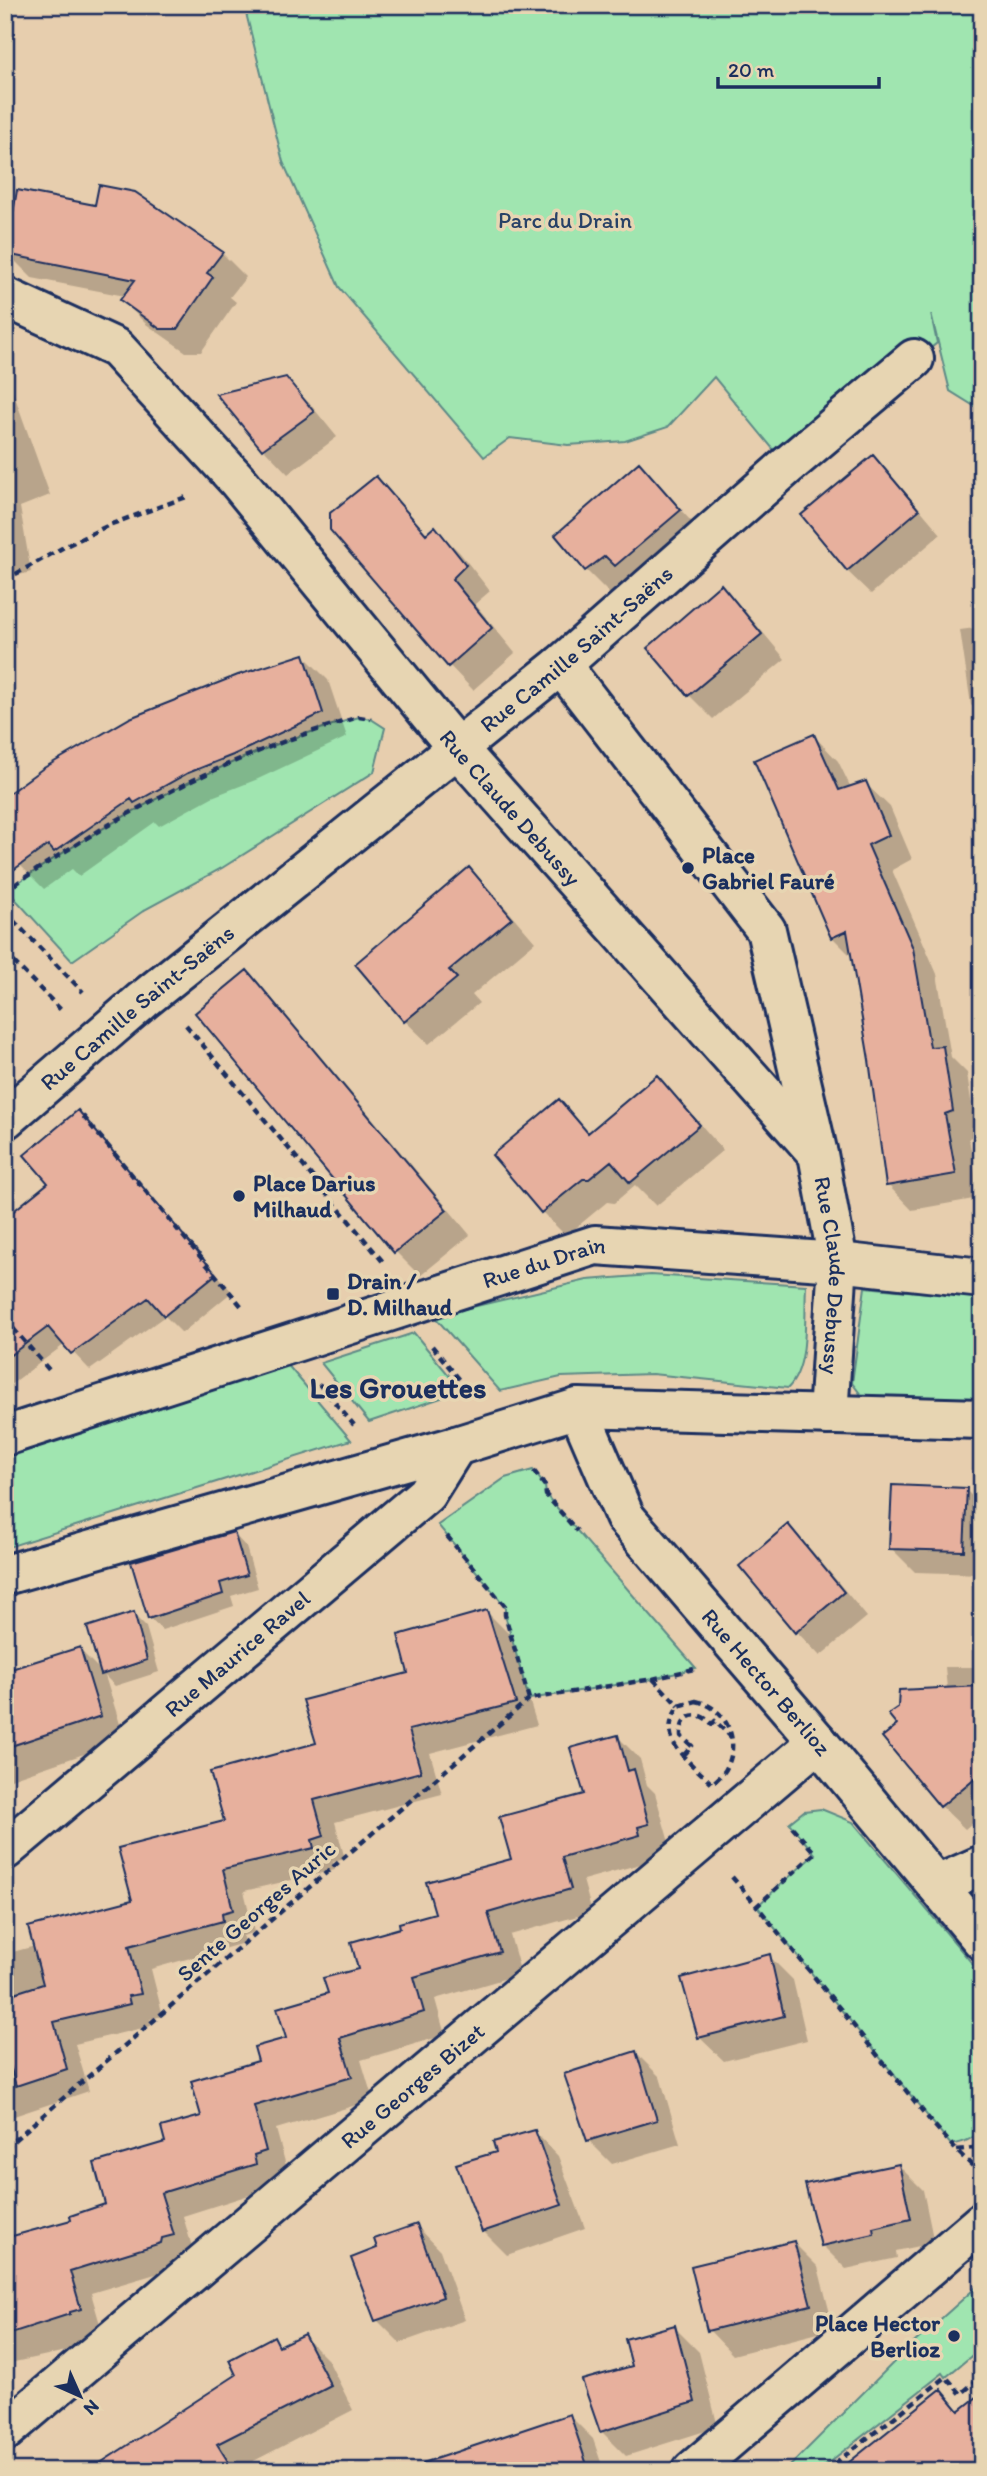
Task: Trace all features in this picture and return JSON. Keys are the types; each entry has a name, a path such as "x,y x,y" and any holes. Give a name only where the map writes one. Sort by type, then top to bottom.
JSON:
{"street":[{"name":"Rue Claude Debussy","path":"5,296 116,348 222,463 457,748 818,1154 838,1262 828,1415"},
{"name":"Rue Camille Saint-Saëns","path":"5,1119 143,1000 561,665 787,466 914,359"},
{"path":"561,665 766,930 818,1154"},
{"name":"Rue du Drain","path":"5,1436 595,1245 838,1262 982,1278"},
{"path":"5,1575 456,1446 578,1408 982,1419"},
{"name":"Rue Hector Berlioz","path":"578,1408 625,1517 818,1742 982,1940"},
{"name":"Rue Maurice Ravel","path":"5,1850 426,1494 456,1446"},
{"name":"Rue Georges Bizet","path":"5,2431 818,1742"},
{"path":"937,1885 982,1865"},
{"path":"692,2471 982,2222"}],"path":[{"path":"5,580 109,525 192,495"},
{"path":"5,888 7,890 74,846 195,778 272,744 359,717 371,719 378,724"},
{"path":"5,912 85,994"},
{"path":"5,953 62,1010"},
{"path":"143,1000 168,1031 180,1019 393,1274 378,1278 503,1431 545,1486 546,1495 580,1535"},
{"path":"62,1069 90,1100 78,1110 255,1322 266,1318 286,1345"},
{"path":"5,1319 85,1411"},
{"path":"417,1501 505,1606 505,1615 529,1699 653,1679 696,1668 688,1659"},
{"path":"653,1679 679,1706"},
{"name":"Sente Georges Auric","path":"5,2148 529,1699"},
{"path":"696,1701 710,1704 726,1721 731,1738 728,1766 712,1784 675,1747 669,1733 673,1714 679,1706 696,1701"},
{"path":"684,1755 692,1746 681,1736 681,1729 688,1717 694,1714 705,1716 712,1724 715,1721 731,1738"},
{"path":"757,1906 815,1853 789,1824"},
{"path":"726,1871 956,2150 982,2175"},
{"path":"956,2150 973,2148 982,2141"},
{"path":"825,2471 946,2377 961,2394 982,2376"}],"green space":[{"path":"81,5 138,5 83,12"},
{"name":"Parc du Drain","path":"244,5 982,5 982,411 950,391 931,314 937,343 787,466 714,377 668,427 625,441 568,445 510,438 484,457 339,287 283,162"},
{"path":"359,717 371,719 385,728 374,772 222,868 146,909 72,961 7,890 90,836 176,789 266,749"},
{"path":"651,1275 806,1285 803,1353 800,1367 788,1388 652,1374 561,1377 500,1391 434,1316 587,1280"},
{"path":"865,1287 982,1298 982,1399 862,1396 852,1383"},
{"path":"414,1333 462,1391 369,1422 321,1363"},
{"path":"286,1363 351,1440 5,1548 5,1447"},
{"path":"533,1470 545,1486 546,1495 696,1668 653,1679 529,1699 505,1615 505,1606 438,1525 505,1478"},
{"path":"821,1809 853,1822 982,1975 982,2124 977,2133 966,2141 951,2145 757,1906 815,1854 789,1823 804,1811"},
{"name":"Place Hector Berlioz","path":"982,2282 982,2347 946,2377 943,2373 818,2471 785,2471 905,2351"}],"building":[{"path":"99,185 135,192 223,252 207,273 213,277 177,329 160,329 120,300 135,280 6,254 17,190 95,205"},
{"path":"286,377 314,412 262,450 216,394"},
{"path":"873,455 919,510 847,571 801,515"},
{"path":"639,462 681,510 615,566 605,556 585,571 555,535"},
{"path":"376,476 426,534 435,526 466,565 452,579 492,628 448,667 330,530 330,513"},
{"path":"721,584 762,634 688,696 647,648"},
{"path":"304,654 323,713 188,773 134,803 131,799 54,852 48,845 5,876 5,796 42,769 130,718 238,675"},
{"path":"814,734 839,790 866,781 889,835 868,845 913,948 930,1047 943,1046 953,1111 945,1114 956,1174 886,1186 869,1060 847,931 831,938 754,760"},
{"path":"469,867 512,918 449,970 457,978 404,1022 355,964"},
{"path":"247,970 447,1210 394,1253 195,1013"},
{"path":"657,1075 700,1125 630,1183 611,1161 589,1179 583,1179 541,1213 492,1155 559,1099 588,1133"},
{"path":"78,1110 216,1274 164,1316 148,1298 71,1354 48,1327 5,1359 5,1218 48,1183 24,1155"},
{"path":"892,1485 967,1488 964,1551 889,1549"},
{"path":"788,1524 844,1592 795,1633 739,1566"},
{"path":"234,1532 247,1575 220,1583 223,1594 148,1619 131,1562"},
{"path":"487,1610 516,1703 409,1730 421,1772 314,1800 324,1836 312,1840 314,1848 223,1869 233,1910 222,1913 223,1921 129,1946 141,1994 128,1996 130,2004 54,2022 67,2069 16,2086 5,2048 5,1996 43,1984 28,1927 132,1900 118,1848 224,1821 210,1772 316,1743 303,1700 408,1673 398,1635"},
{"path":"134,1612 147,1660 101,1675 87,1627"},
{"path":"80,1647 101,1716 5,1748 5,1671"},
{"path":"982,1686 982,1772 940,1807 882,1737 897,1725 888,1714 898,1707 899,1690"},
{"path":"618,1735 628,1771 634,1769 649,1824 638,1827 640,1835 562,1857 571,1889 488,1913 500,1952 414,1977 424,2012 340,2038 352,2077 254,2106 266,2151 254,2155 256,2164 161,2193 174,2235 162,2238 161,2243 70,2271 81,2309 5,2335 5,2238 71,2220 70,2216 105,2204 94,2163 165,2142 161,2127 201,2116 191,2081 258,2061 254,2047 286,2038 277,2008 328,1993 323,1978 358,1969 351,1942 400,1928 399,1923 435,1913 426,1882 511,1859 499,1817 584,1794 570,1748"},
{"path":"770,1954 784,2016 698,2038 681,1978"},
{"path":"636,2051 657,2120 587,2141 564,2074"},
{"path":"535,2130 562,2205 482,2232 456,2164 496,2152 493,2142"},
{"path":"899,2164 911,2219 873,2228 874,2234 821,2246 805,2184"},
{"path":"417,2224 443,2297 375,2321 351,2258 377,2248 374,2239"},
{"path":"794,2241 811,2305 707,2331 691,2266"},
{"path":"675,2325 695,2402 600,2432 582,2380 632,2366 625,2339"},
{"path":"304,2334 331,2386 217,2444 234,2471 88,2471 236,2375 229,2360 274,2336 279,2346"},
{"path":"941,2389 959,2411 982,2393 982,2471 838,2471"},
{"path":"570,2414 589,2471 424,2471 423,2463"}],"place":[{"name":"Place Gabriel Fauré","path":"688,868"},
{"name":"Place Darius Milhaud","path":"239,1196"},
{"name":"Drain / D. Milhaud","path":"333,1294"},
{"name":"Place Hector Berlioz","path":"954,2336"}],"district":[{"name":"Les Grouettes","path":"398,1388"}]}
